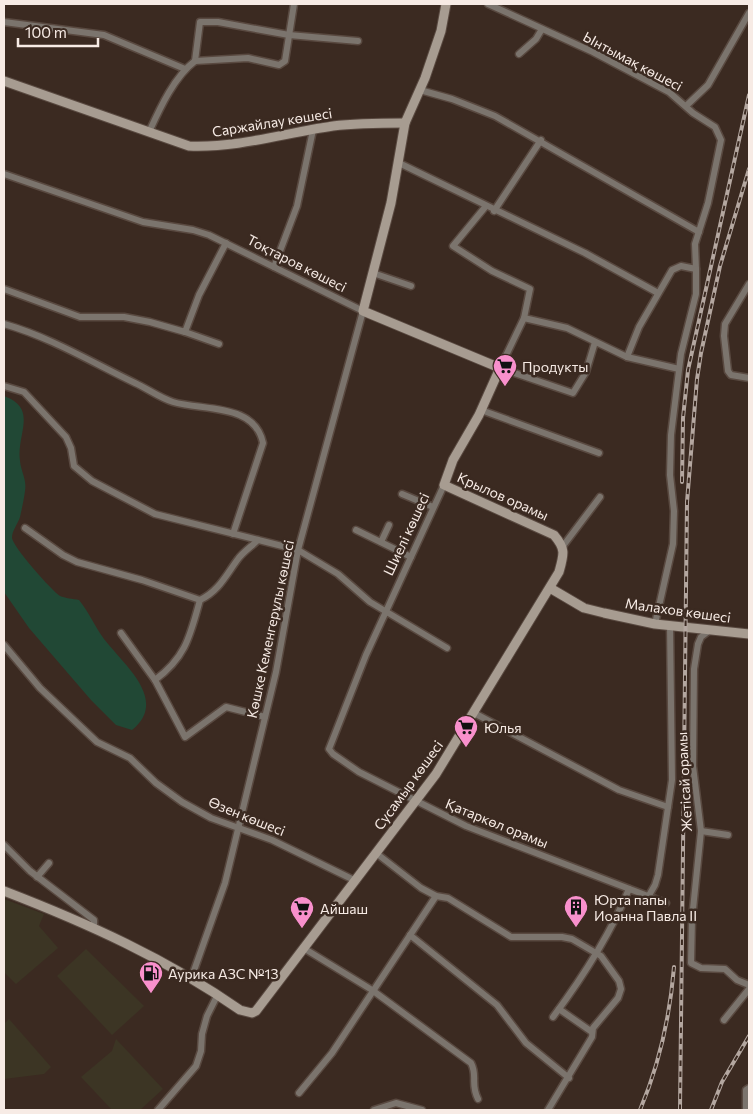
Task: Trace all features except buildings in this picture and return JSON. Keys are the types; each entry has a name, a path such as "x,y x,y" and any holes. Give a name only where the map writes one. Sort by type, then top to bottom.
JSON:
{"street":[{"path":"149,132 165,97 178,82 185,69 195,61 248,58 279,65 285,61 294,4"},
{"path":"363,311 391,203 405,123 420,90 441,31 446,4"},
{"name":"Ынтымақ көшесі","path":"488,4 593,52 669,92 715,127 721,140 708,203 695,244 696,294 679,369 670,450 674,511 673,544 655,624"},
{"path":"686,106 708,85 749,13"},
{"path":"4,22 104,35 185,69"},
{"path":"195,61 200,22 218,22 289,35 358,41"},
{"path":"518,54 536,39 542,28"},
{"name":"Саржайлау көшесі","path":"4,81 189,146 214,147 237,145 348,124 405,123"},
{"path":"420,90 452,99 495,116 541,140 699,232"},
{"path":"274,267 297,206 313,130"},
{"path":"494,211 541,140"},
{"path":"399,163 494,211 585,253 658,293"},
{"name":"Тоқтаров көшесі","path":"4,174 142,222 193,230 226,243 363,311 500,368 573,393 586,372 595,342"},
{"name":"Шиелі көшесі","path":"343,761 329,749 385,612 444,485 450,465 481,410 524,318 530,289 492,271 453,246 486,206"},
{"path":"185,332 200,295 226,243"},
{"path":"627,356 658,293 676,267 682,266 696,269"},
{"path":"372,273 411,286"},
{"path":"749,284 725,324 725,354 728,371 731,375 749,378"},
{"path":"4,289 80,317 124,317 150,322 219,344"},
{"name":"Көшке Кеменгерұлы көшесі","path":"191,979 218,905 276,672 298,550 363,311"},
{"path":"524,318 567,328 627,356 679,369"},
{"path":"4,324 46,340 166,400 238,414 253,422 259,430 263,443 233,534"},
{"path":"4,386 24,392 66,436 71,448 74,466 92,482 155,514 298,550 338,574 370,602 385,612 447,648"},
{"path":"481,410 599,453"},
{"name":"Крылов орамы","path":"444,485 546,530 554,535 563,546"},
{"path":"402,494 433,508"},
{"path":"563,546 600,497"},
{"path":"380,542 389,525"},
{"path":"25,528 63,556 77,562 142,580 200,600"},
{"path":"356,530 411,557"},
{"path":"155,680 175,663 185,649 200,600 211,594 229,574 239,558 258,540"},
{"name":"Сусамыр көшесі","path":"217,996 240,1010 252,1013 256,1011 304,949 436,774 559,572 563,558 563,546"},
{"name":"Малахов көшесі","path":"550,588 584,608 655,624 749,634"},
{"path":"648,897 655,885 658,874 672,780 670,625"},
{"name":"Жетісай орамы","path":"711,629 701,637 698,644 694,669 693,766 701,831 692,919 692,963 702,968 726,969 737,980 749,987"},
{"path":"121,633 155,680 185,737 226,707 265,718"},
{"name":"Өзен көшесі","path":"4,645 40,688 97,742 130,758 156,783 182,802 237,829 272,840 356,881"},
{"path":"474,713 619,790 668,807"},
{"name":"Қатаркөл орамы","path":"343,761 466,826 666,903"},
{"path":"701,831 728,835"},
{"path":"4,845 37,876 94,920 94,927"},
{"path":"376,853 421,888 436,896 448,898 511,937 562,937 572,939 597,954 619,981 621,989 618,998 592,1028 592,1038 548,1110"},
{"path":"37,876 49,863"},
{"path":"553,1017 597,954 615,922 629,889"},
{"path":"4,891 94,927 146,952 217,996 207,1016 202,1034 201,1051 196,1066 158,1110"},
{"path":"299,1093 332,1053 436,896"},
{"path":"410,935 497,1005 526,1043 569,1078"},
{"path":"304,949 372,990 471,1064 475,1071 474,1090 478,1100"},
{"path":"724,1020 749,987"},
{"path":"559,1009 592,1032"},
{"path":"746,1110 746,1090 749,1088"},
{"path":"374,1110 396,1103 422,1110"}],"shaded area":[{"path":"4,899 44,914 39,926 58,948 16,984 4,972"},
{"path":"86,949 144,1006 112,1035 57,976"},
{"path":"9,1019 51,1067 44,1074 4,1079 4,1024"},
{"path":"116,1039 163,1089 140,1110 112,1110 81,1077 112,1051"}],"green space":[{"path":"4,396 15,401 21,408 24,423 20,451 25,479 24,497 20,517 12,538 26,559 60,596 79,600 104,639 139,683 145,695 146,707 142,719 132,730 116,725 91,700 29,628 4,592"}],"railway":[{"path":"682,482 683,418 688,370 749,95"},
{"path":"680,1110 687,502 697,379 701,353 720,266 749,169"},
{"path":"640,1110 653,1076 663,1040 670,1004 674,967"},
{"path":"711,1110 722,1082 749,1036"}],"place":[{"name":"Продукты","path":"505,387"},
{"name":"Юлья","path":"466,748"},
{"name":"Юрта папы Иоанна Павла II","path":"576,928"},
{"name":"Айшаш","path":"302,929"},
{"name":"Аурика АЗС №13","path":"151,994"}]}
